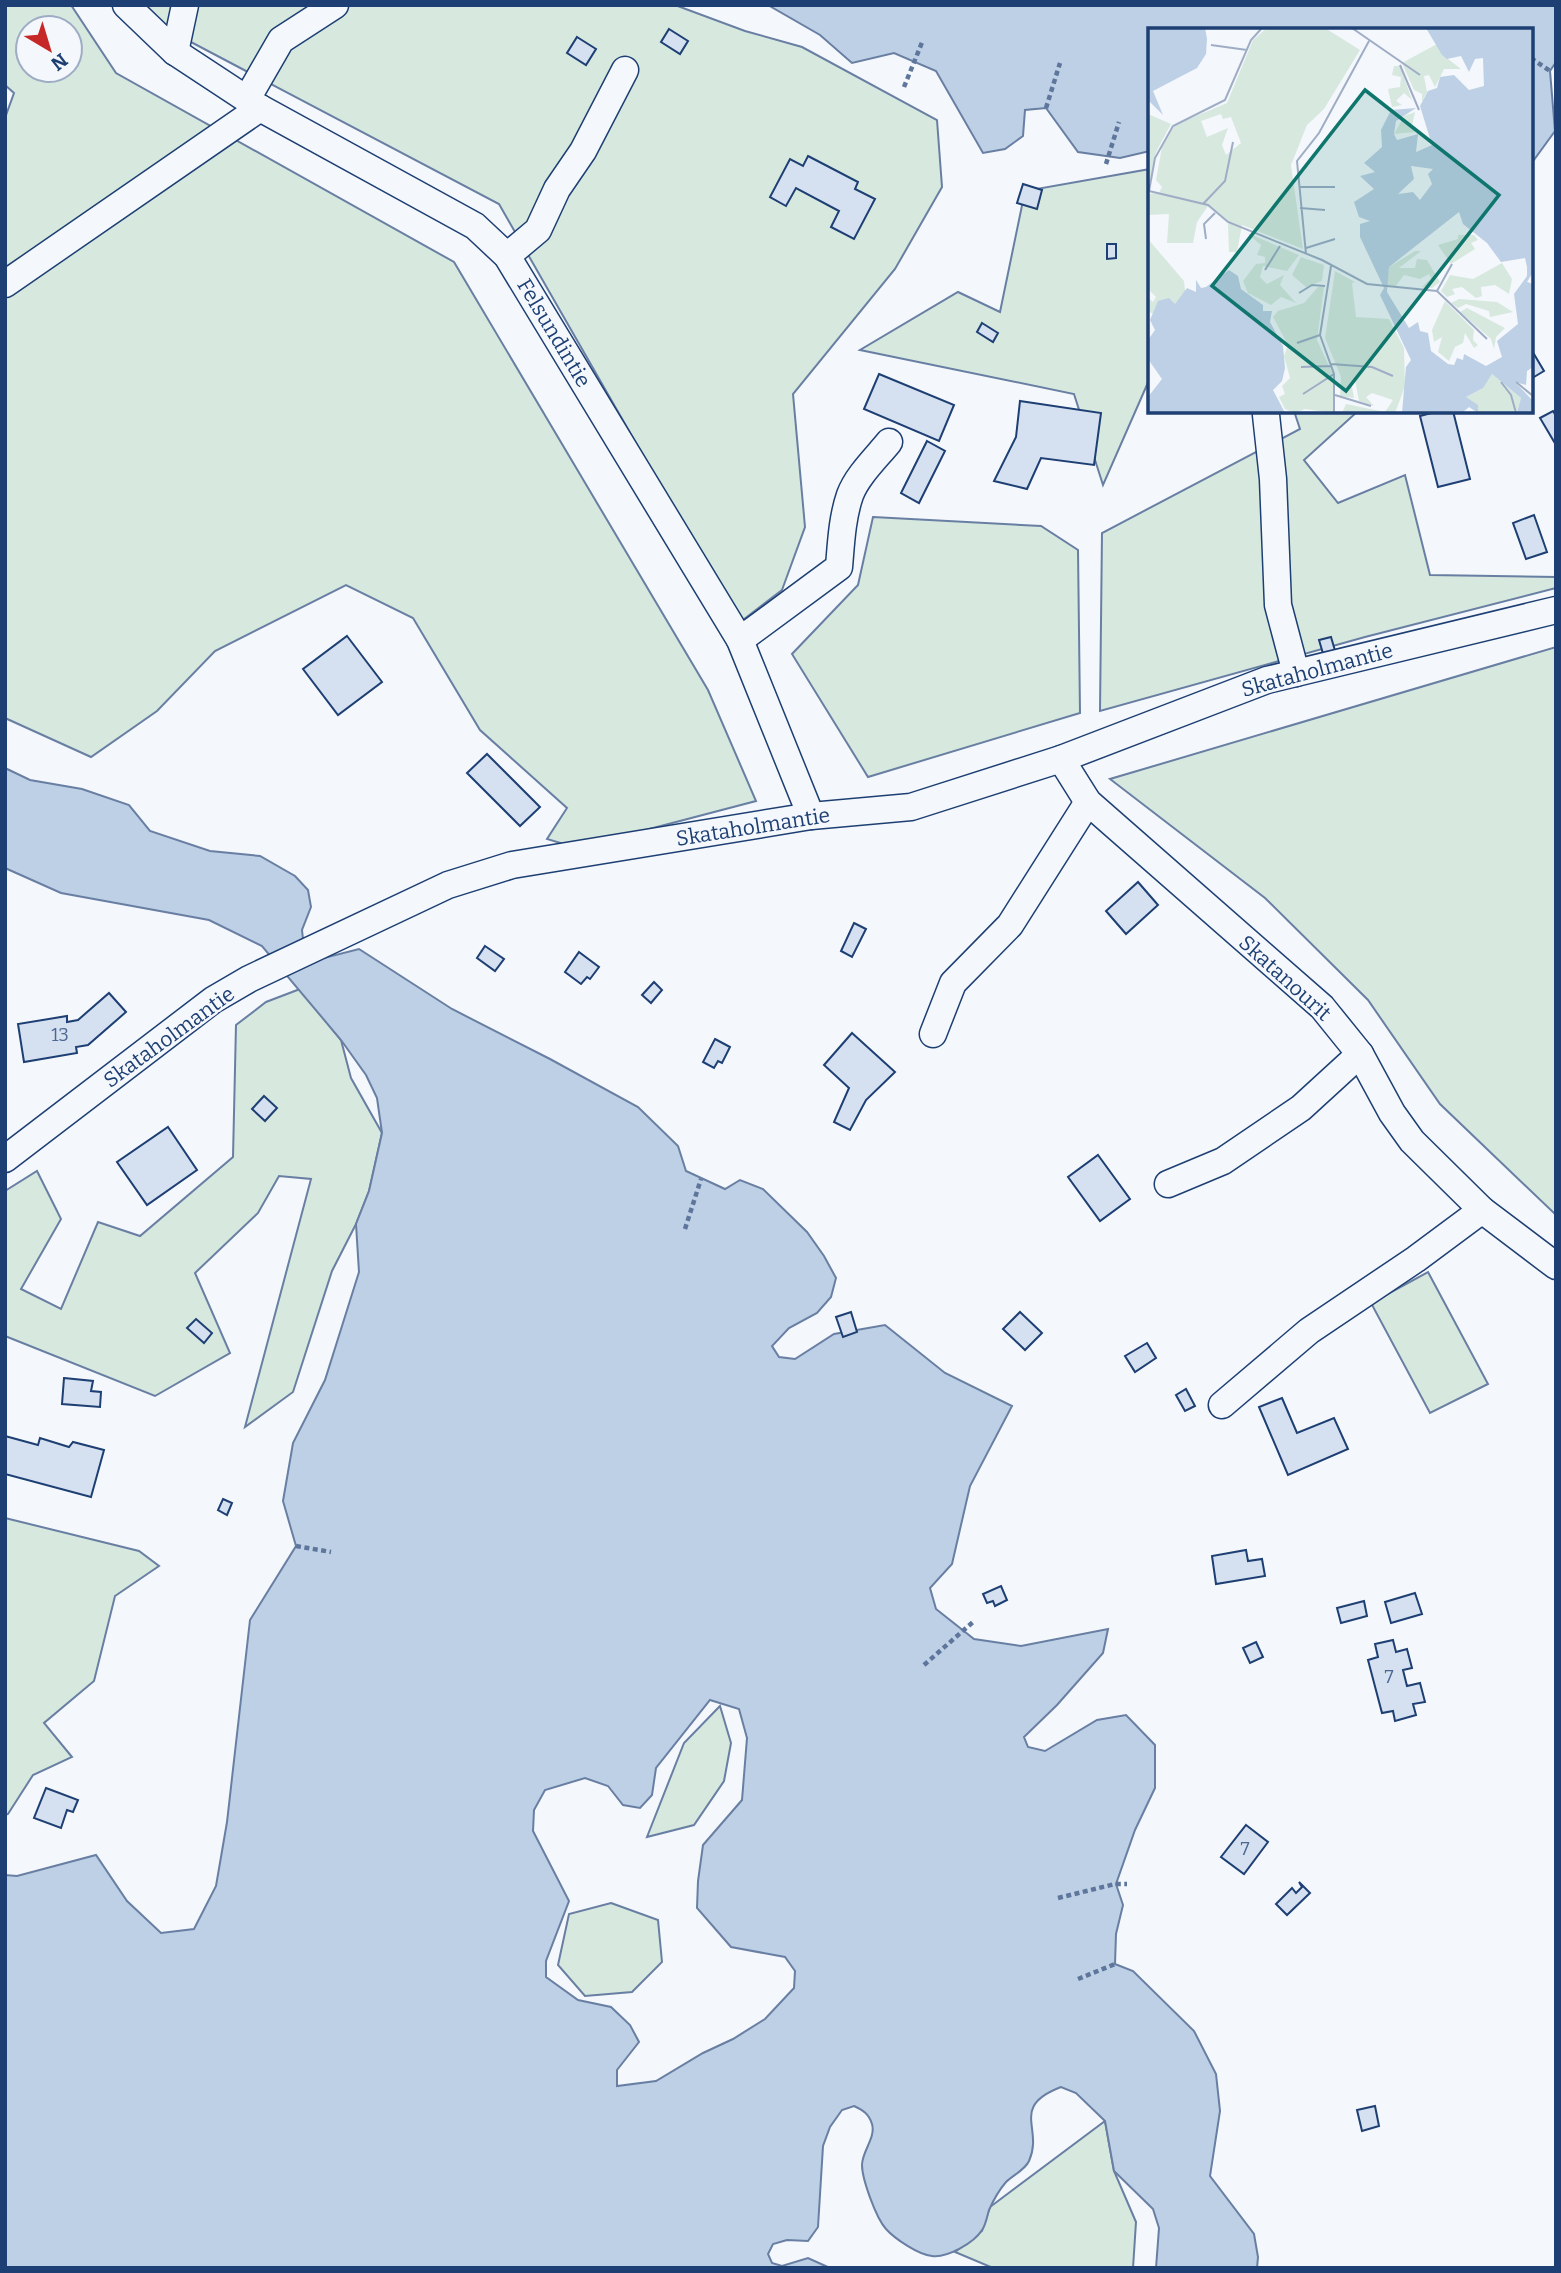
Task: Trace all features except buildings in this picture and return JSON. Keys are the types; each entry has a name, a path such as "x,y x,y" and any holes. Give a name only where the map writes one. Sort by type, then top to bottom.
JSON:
{"street":[{"name":"Felsundintie","path":"126,5 176,52 254,104 475,226 507,256 740,640 811,816"},
{"path":"176,52 185,5"},
{"path":"5,284 254,104 281,40 335,5"},
{"path":"507,256 538,230 557,189 583,151 625,70"},
{"path":"1266,415 1273,478 1278,606 1296,673"},
{"path":"740,640 839,567 842,532 850,494 867,467 889,442"},
{"name":"Skataholmantie","path":"5,1159 213,1000 249,979 345,932 448,885 512,865 811,816 911,807 1061,759 1267,680 1556,610"},
{"name":"Skatanourit","path":"1061,759 1088,802 1322,1007 1360,1054 1392,1113 1412,1140 1482,1210 1556,1266"},
{"path":"933,1034 953,983 1010,925 1088,802"},
{"path":"1168,1184 1223,1161 1301,1108 1360,1054"},
{"path":"1222,1405 1309,1331 1416,1259 1482,1210"}],"path":[{"path":"904,86 923,40"},
{"path":"1533,59 1550,71"},
{"path":"1046,108 1060,63"},
{"path":"1106,164 1119,122"},
{"path":"685,1229 701,1179"},
{"path":"296,1546 331,1552"},
{"path":"924,1665 973,1622"},
{"path":"1059,1899 1115,1884 1127,1884"},
{"path":"1078,1979 1115,1964"}],"shaded area":[{"path":"5,5 71,5 77,14 14,14 14,84 84,84 84,25 116,73 454,262 708,690 756,801 577,848 547,839 567,808 480,730 413,618 346,585 215,651 157,711 91,757 5,718 5,118 14,93 5,85"},
{"path":"137,5 675,5 745,31 802,47 937,120 942,187 895,269 793,394 805,527 782,590 739,623 499,204 149,20"},
{"path":"1148,169 1148,383 1103,485 1074,394 860,350 958,292 1000,312 1025,191"},
{"path":"1295,413 1356,413 1304,460 1338,503 1405,475 1430,575 1556,577 1556,588 1365,637 1100,711 1102,533 1300,429"},
{"path":"873,517 1041,526 1078,550 1080,713 868,777 792,654 858,585"},
{"path":"1556,647 1556,1215 1440,1104 1368,1000 1265,898 1110,779"},
{"path":"300,989 341,1040 351,1078 382,1133 369,1191 332,1271 293,1392 245,1427 311,1179 279,1176 258,1213 195,1273 230,1353 155,1396 5,1336 5,1191 37,1171 61,1219 21,1289 61,1309 98,1222 140,1236 233,1157 236,1025 266,1002"},
{"path":"1428,1272 1488,1384 1430,1413 1371,1303"},
{"path":"5,1518 139,1551 159,1566 115,1596 94,1681 44,1723 72,1757 33,1775 5,1815"},
{"path":"720,1706 731,1743 724,1781 694,1825 647,1837 684,1743"},
{"path":"611,1903 658,1920 662,1962 632,1992 585,1996 558,1965 569,1914"},
{"path":"1105,2121 1114,2171 1136,2222 1133,2268 993,2268 955,2252 982,2231 990,2207"}],"water":[{"path":"768,5 1556,5 1556,62 1550,71 1555,131 1533,161 1533,28 1148,28 1148,151 1120,158 1078,152 1046,108 1025,110 1023,136 1005,149 983,153 936,71 894,53 852,63 820,35"},
{"path":"5,768 30,780 82,789 129,805 150,831 210,851 260,856 295,876 308,890 311,907 302,930 304,948 324,958 359,949 452,1009 638,1107 678,1146 686,1171 725,1189 740,1180 763,1189 807,1232 836,1278 831,1297 817,1313 789,1328 772,1346 779,1357 795,1359 834,1334 885,1325 945,1373 1012,1406 970,1486 952,1564 930,1588 936,1609 974,1639 1021,1646 1108,1629 1103,1653 1057,1705 1024,1737 1028,1747 1045,1751 1097,1720 1126,1715 1155,1745 1155,1788 1135,1830 1116,1884 1123,1905 1116,1934 1115,1964 1133,1971 1194,2031 1216,2074 1220,2111 1210,2176 1254,2234 1257,2268 1156,2268 1159,2228 1153,2209 1114,2171 1105,2121 1076,2093 1061,2087 1036,2102 1031,2119 1033,2149 1029,2161 1001,2188 982,2230 960,2249 945,2255 921,2253 890,2233 882,2224 870,2198 862,2165 872,2134 872,2124 865,2113 854,2106 842,2110 830,2127 823,2146 818,2227 808,2241 787,2240 773,2244 768,2254 772,2263 782,2266 808,2258 830,2268 5,2268 5,1875 17,1876 96,1855 127,1901 161,1933 194,1929 216,1886 227,1822 250,1620 296,1546 283,1501 293,1443 325,1380 359,1272 356,1224 369,1191 382,1133 377,1098 366,1075 341,1040 262,946 209,920 61,893 5,868","holes":["710,1700 739,1709 747,1738 742,1800 703,1845 697,1908 731,1947 785,1957 795,1971 794,1988 765,2019 733,2039 656,2081 617,2086 617,2070 639,2042 630,2025 611,2007 578,2000 546,1977 546,1961 569,1901 533,1831 534,1810 545,1790 585,1778 608,1786 623,1805 640,1808 652,1795 656,1768"]}]}
